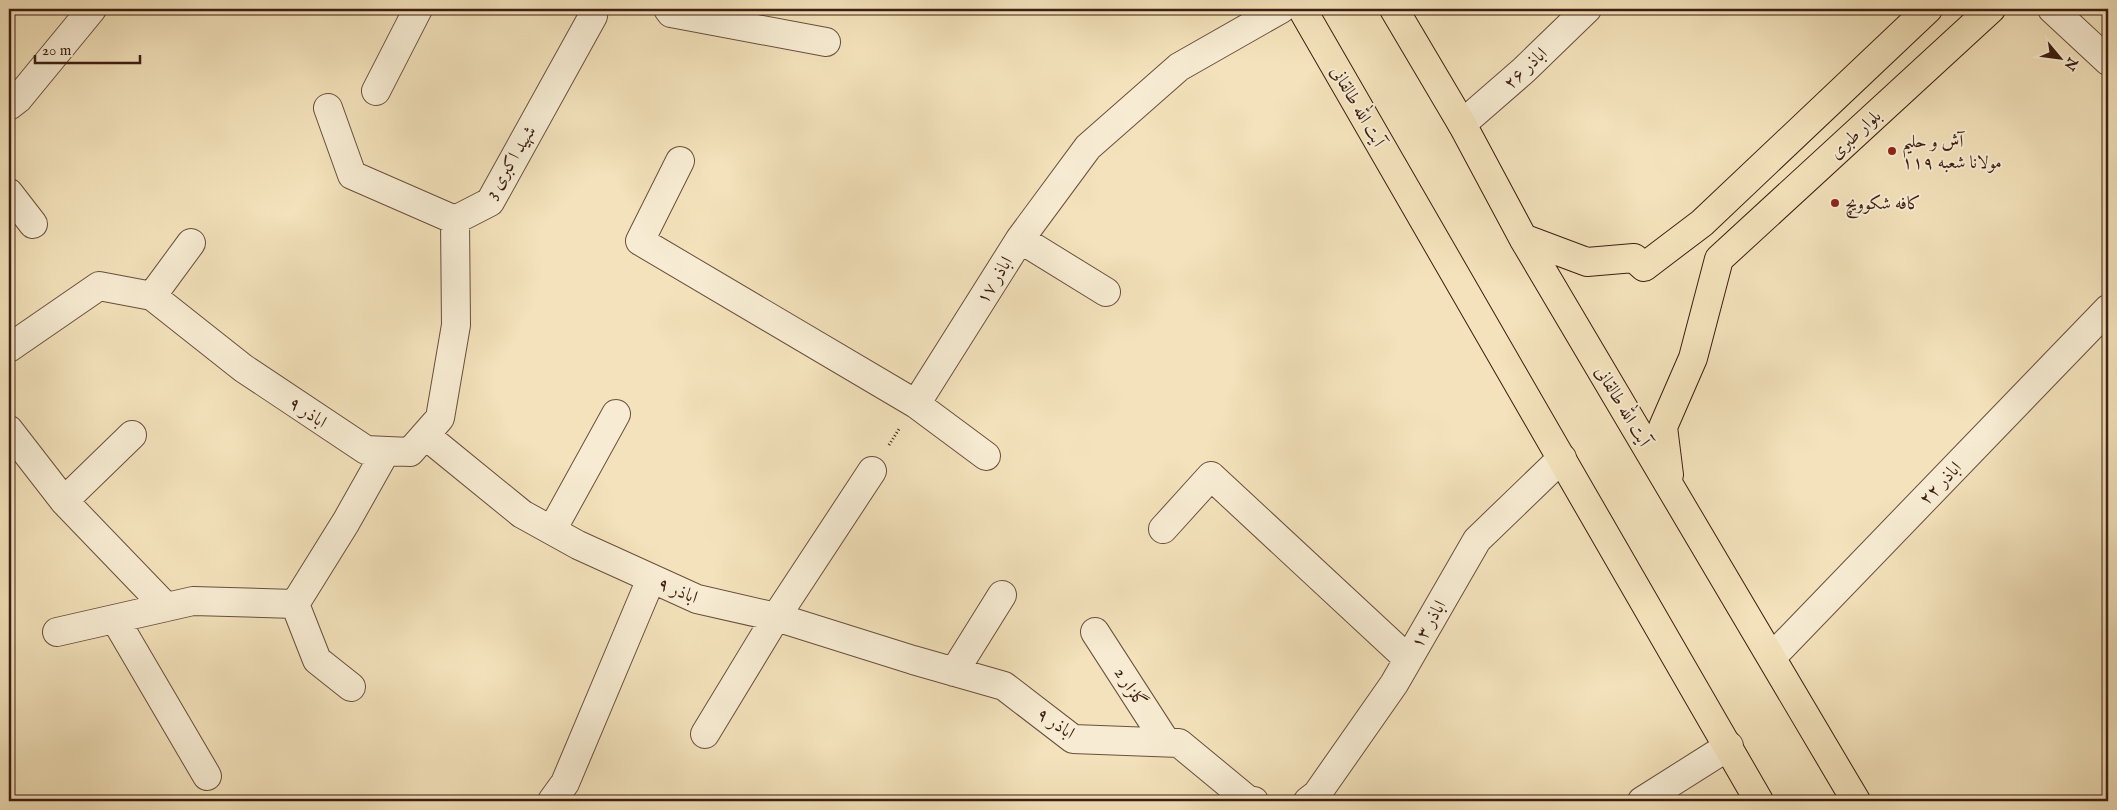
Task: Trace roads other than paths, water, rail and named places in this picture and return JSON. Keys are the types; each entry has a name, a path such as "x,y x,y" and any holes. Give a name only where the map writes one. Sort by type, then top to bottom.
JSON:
{"main road":[{"name":"آیت الله طالقانی","path":"1302,9 1760,801"},
{"name":"آیت الله طالقانی","path":"1394,9 1462,124 1523,238 1856,801"},
{"path":"1523,238 1587,262 1634,258 1644,267 1702,223 1928,9"},
{"name":"بلوار طبری","path":"1671,488 1662,427 1693,358 1719,259 1991,9"}],"street":[{"path":"9,106 18,99 92,9"},
{"path":"376,91 418,9"},
{"name":"شهید اکبری 3","path":"455,220 490,202 593,16 594,9"},
{"path":"668,9 671,13 826,42"},
{"name":"اباذر ۱۷","path":"916,404 1020,239 1088,147 1180,67 1281,9"},
{"name":"اباذر ۲۶","path":"1462,124 1524,70 1586,9"},
{"path":"2052,9 2108,61"},
{"path":"328,108 352,174 455,220 456,325 440,418 426,434"},
{"path":"680,161 640,241 916,404 986,456"},
{"path":"9,192 34,224"},
{"path":"1020,239 1106,292"},
{"path":"9,348 99,286 152,296 191,243"},
{"name":"اباذر ۹","path":"152,296 251,374 366,450 410,452 426,434 522,514 578,545 697,599 776,617 1004,686 1073,739 1179,743 1248,800 1254,801"},
{"name":"اباذر ۲۲","path":"1772,657 2108,309"},
{"path":"552,530 616,414"},
{"path":"9,430 64,501 166,607"},
{"path":"64,501 132,435"},
{"path":"295,604 346,522 386,451"},
{"name":"اباذر ۱۳","path":"1308,801 1317,794 1394,684 1477,540 1562,458"},
{"path":"704,734 776,617 872,471"},
{"path":"1163,528 1211,476 1408,659"},
{"path":"552,801 565,783 651,578"},
{"path":"954,672 1002,595"},
{"path":"57,632 193,601 295,604"},
{"path":"295,604 317,660 351,687"},
{"path":"115,619 208,776"},
{"name":"گلزار 2","path":"1095,632 1166,742"},
{"path":"1642,801 1729,746"}],"place":[{"name":"آش و حلیم مولانا شعبه ۱۱۹","path":"1892,151"},
{"name":"کافه شکوویچ","path":"1835,203"}]}
